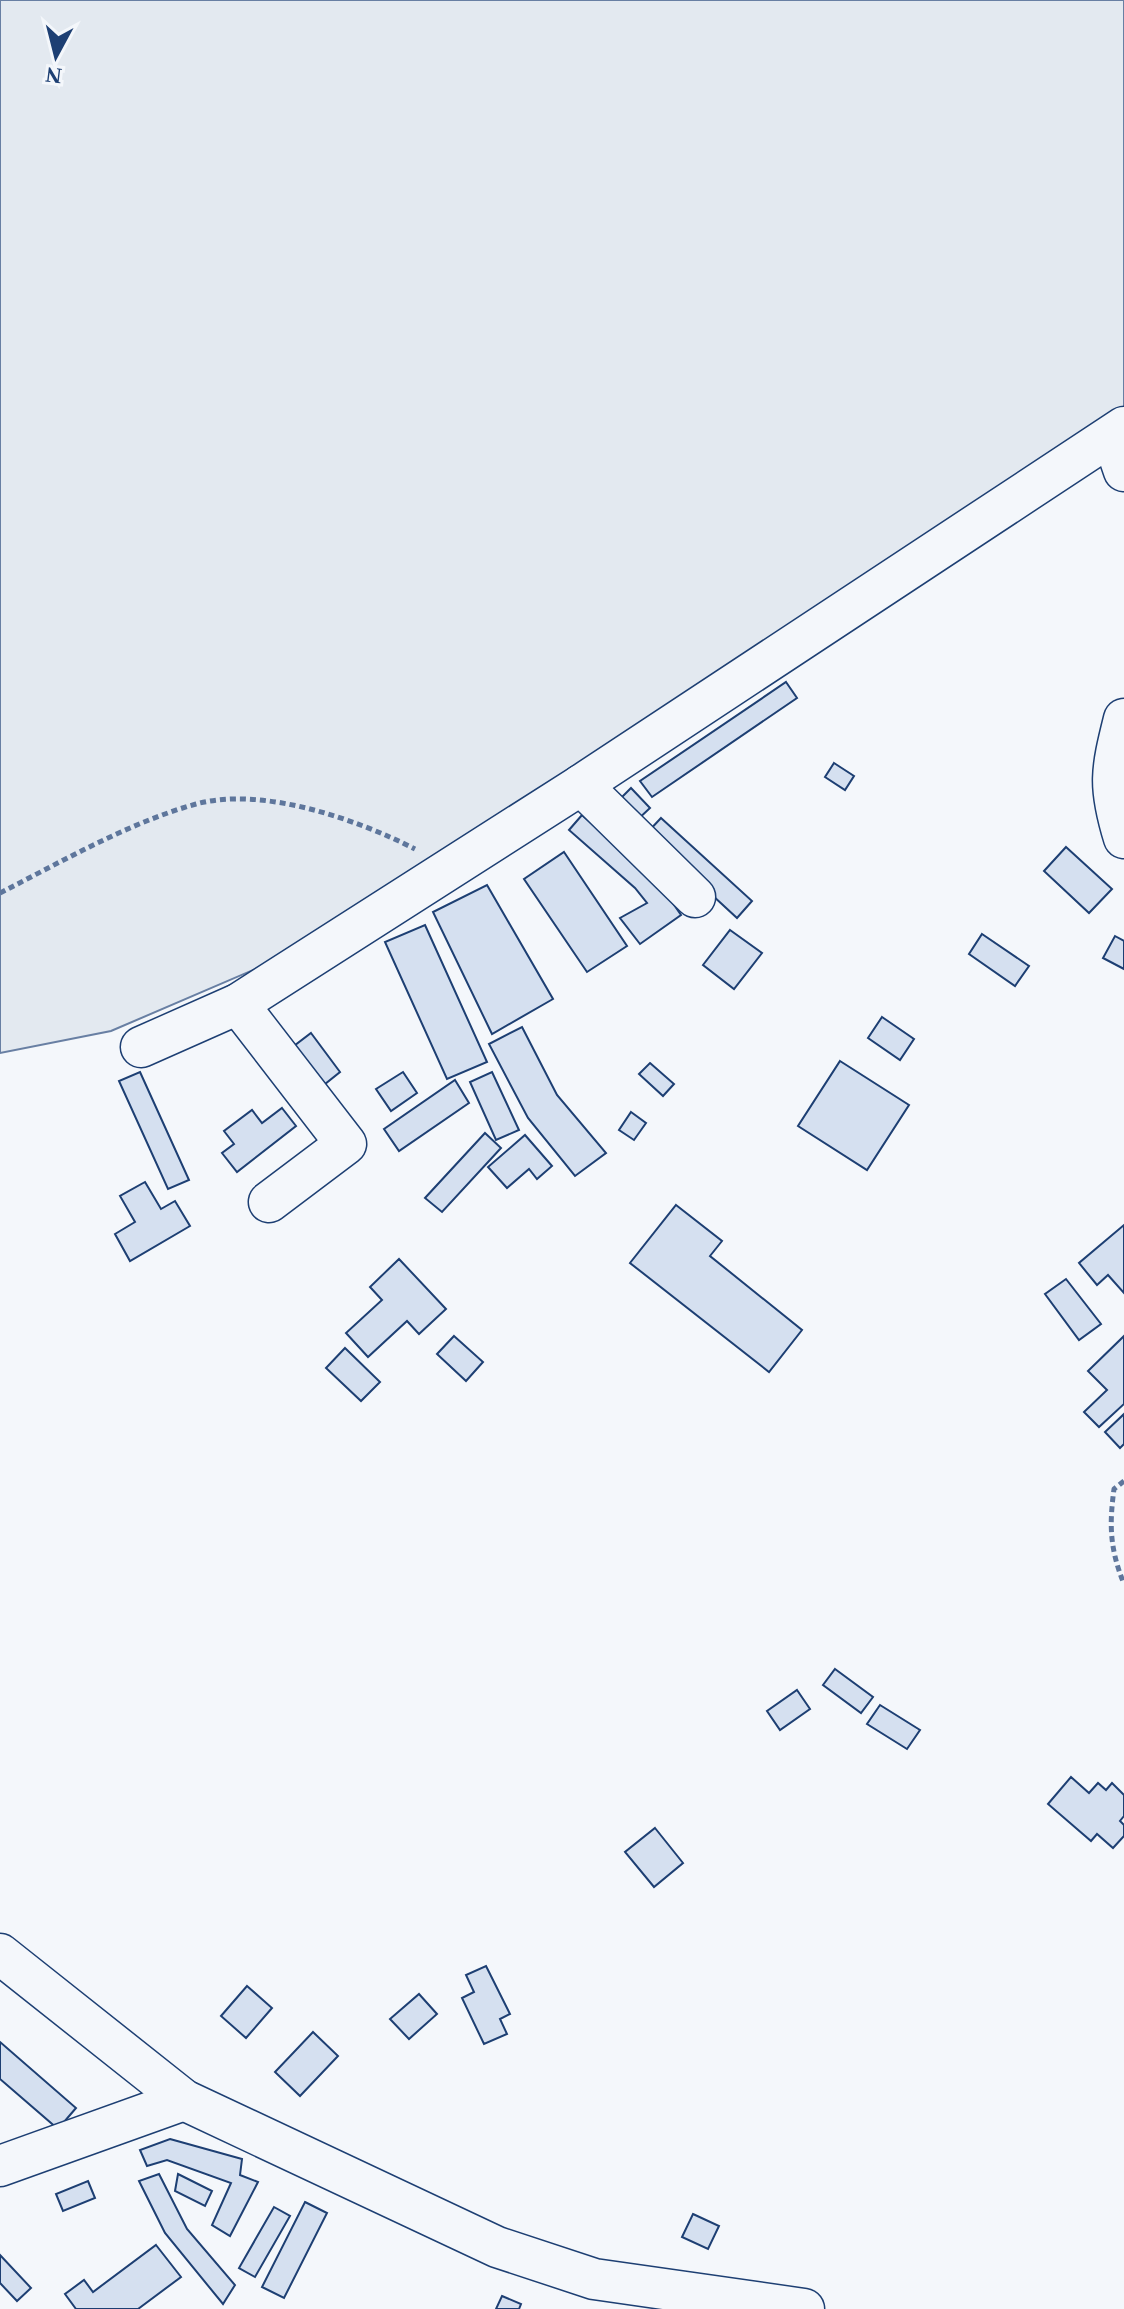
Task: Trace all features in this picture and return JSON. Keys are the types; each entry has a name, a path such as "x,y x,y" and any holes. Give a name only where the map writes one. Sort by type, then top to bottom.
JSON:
{"street":[{"path":"141,1047 238,1004 1120,445"},
{"path":"1124,719 1114,760 1111,796 1124,838"},
{"path":"581,785 695,897"},
{"path":"238,1004 346,1144 269,1202"},
{"path":"0,1954 184,2100 497,2247 594,2279 804,2309"},
{"path":"0,2166 184,2100"}],"path":[{"path":"0,893 93,846 198,804 252,799 321,812 385,834 452,867"},
{"path":"1124,1481 1114,1489 1111,1553 1124,1584"}],"shaded area":[{"path":"0,0 1124,0 1124,423 288,955 111,1031 0,1053"}],"building":[{"path":"786,682 797,698 652,797 640,781"},
{"path":"834,763 854,776 845,790 825,777"},
{"path":"631,788 650,808 635,822 616,803"},
{"path":"582,815 661,886 681,915 640,944 620,918 647,903 635,888 569,830"},
{"path":"661,818 752,901 737,918 646,834"},
{"path":"1066,847 1112,889 1089,913 1044,871"},
{"path":"564,852 627,946 587,972 524,879"},
{"path":"487,885 553,999 492,1034 433,912"},
{"path":"425,925 487,1062 447,1079 385,942"},
{"path":"730,930 762,953 734,989 703,965"},
{"path":"982,934 1029,966 1015,986 969,954"},
{"path":"1115,936 1124,941 1124,969 1103,958"},
{"path":"882,1017 914,1039 900,1060 868,1038"},
{"path":"522,1027 557,1095 606,1153 575,1176 528,1118 489,1044"},
{"path":"311,1033 340,1072 320,1088 290,1049"},
{"path":"840,1061 909,1105 867,1170 798,1126"},
{"path":"650,1063 674,1084 663,1096 639,1074"},
{"path":"140,1072 189,1180 168,1189 119,1081"},
{"path":"403,1072 417,1093 391,1111 376,1089"},
{"path":"492,1072 519,1130 496,1140 470,1082"},
{"path":"455,1080 469,1103 399,1151 384,1129"},
{"path":"282,1108 296,1126 237,1172 222,1153 234,1144 224,1131 252,1110 262,1123"},
{"path":"631,1112 646,1123 634,1140 619,1130"},
{"path":"485,1133 501,1148 442,1212 425,1198"},
{"path":"525,1135 552,1166 537,1179 529,1169 507,1188 488,1167"},
{"path":"145,1182 161,1209 175,1201 190,1226 130,1261 115,1234 135,1222 120,1196"},
{"path":"676,1205 722,1241 710,1256 802,1330 769,1372 630,1263"},
{"path":"1124,1225 1124,1293 1108,1275 1097,1285 1079,1263"},
{"path":"399,1259 446,1309 419,1334 407,1321 368,1357 346,1333 382,1300 370,1287"},
{"path":"1066,1279 1101,1324 1079,1340 1045,1294"},
{"path":"454,1336 483,1362 466,1381 437,1354"},
{"path":"1124,1336 1124,1404 1099,1427 1084,1412 1107,1390 1088,1371"},
{"path":"345,1348 380,1382 361,1401 326,1368"},
{"path":"1124,1414 1124,1444 1120,1448 1105,1432"},
{"path":"835,1669 873,1697 861,1713 823,1685"},
{"path":"797,1690 810,1709 780,1730 767,1711"},
{"path":"880,1705 920,1730 907,1749 867,1724"},
{"path":"1071,1777 1089,1793 1098,1783 1106,1790 1112,1783 1124,1795 1124,1816 1120,1821 1124,1825 1124,1836 1113,1848 1097,1834 1091,1841 1048,1804"},
{"path":"655,1828 683,1863 654,1887 625,1852"},
{"path":"486,1966 510,2014 500,2019 507,2034 484,2044 462,1998 474,1992 466,1975"},
{"path":"247,1986 272,2008 246,2038 221,2016"},
{"path":"419,1994 437,2014 409,2039 390,2019"},
{"path":"313,2032 338,2056 300,2096 275,2072"},
{"path":"0,2042 76,2108 58,2129 0,2079"},
{"path":"170,2139 242,2159 240,2175 258,2182 230,2236 212,2225 231,2183 167,2160 147,2166 140,2150"},
{"path":"159,2174 187,2229 235,2285 223,2304 165,2233 139,2181"},
{"path":"178,2174 212,2191 205,2206 175,2191"},
{"path":"88,2181 95,2198 63,2211 56,2194"},
{"path":"305,2202 327,2213 284,2298 262,2287"},
{"path":"274,2207 290,2216 255,2277 239,2268"},
{"path":"693,2214 719,2226 708,2249 682,2237"},
{"path":"156,2245 181,2277 138,2309 76,2309 65,2294 84,2280 93,2292"},
{"path":"0,2255 31,2288 17,2301 0,2283"},
{"path":"502,2296 521,2304 519,2309 496,2309"}]}
